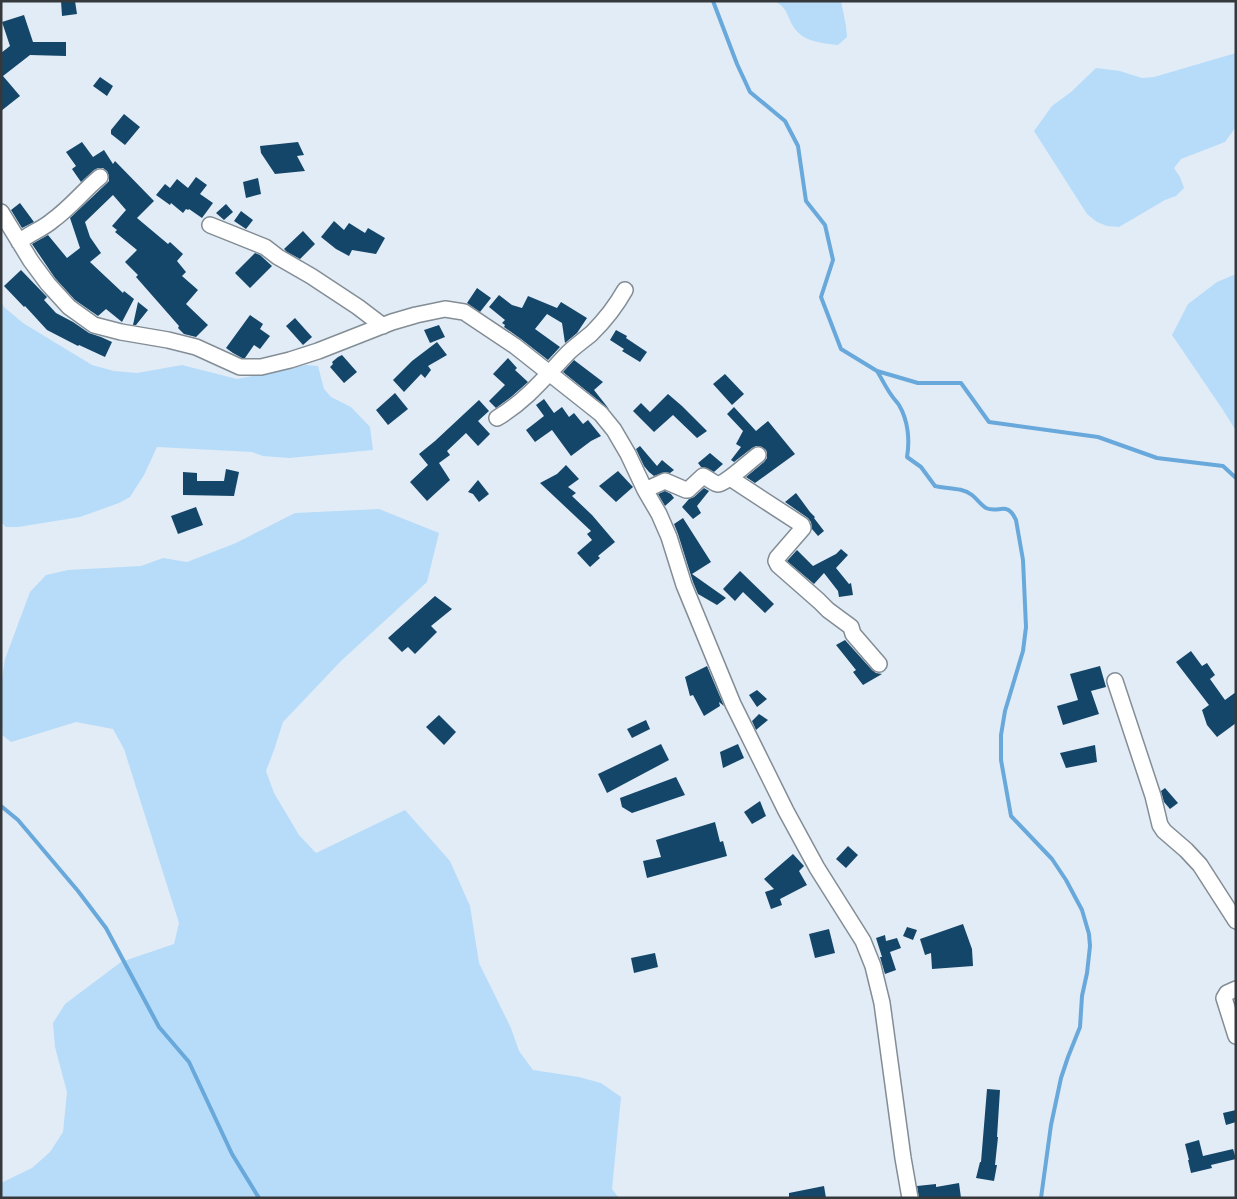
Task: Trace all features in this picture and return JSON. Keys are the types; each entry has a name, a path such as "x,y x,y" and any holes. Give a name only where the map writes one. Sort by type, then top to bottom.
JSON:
{"street":[{"path":"20,242 52,222 100,177"},
{"path":"1,212 31,261 48,284 69,307 94,324 120,332 196,347 240,367 261,367 318,351 383,326 416,316 446,309 464,312 514,346 606,419 628,454 659,514 669,537 684,585 733,704 786,811 817,868 863,941 873,966 882,1003 910,1198"},
{"path":"210,225 265,246 278,257 311,276 383,326"},
{"path":"497,418 522,402 569,352 605,319 616,306 625,290"},
{"path":"645,490 665,481 686,490 691,488 703,476 717,484 723,483 758,455"},
{"path":"730,478 802,525 803,528 777,558 778,565 828,610 851,627 854,634 879,664"},
{"path":"1115,681 1162,828 1197,861 1236,921"},
{"path":"1236,989 1227,993 1224,998 1236,1036"}],"shaded area":[{"path":"775,1 841,1 847,37 838,45 807,39 793,26 785,9"},
{"path":"1236,53 1236,127 1225,142 1181,159 1174,168 1184,188 1176,196 1165,200 1119,227 1107,226 1097,222 1087,214 1034,131 1052,106 1071,92 1096,68 1120,71 1142,78 1154,77"},
{"path":"1236,274 1236,431 1172,335 1188,304 1217,282"},
{"path":"1,301 4,307 23,323 92,365 114,371 137,373 182,365 237,379 306,365 318,366 324,389 331,397 351,407 370,427 373,450 289,458 263,456 252,452 157,447 144,475 130,497 119,503 80,517 18,527 6,527 1,522"},
{"path":"379,509 439,533 427,582 341,661 283,722 266,771 274,793 299,835 316,853 405,810 450,861 470,906 479,963 511,1028 519,1051 533,1070 579,1077 601,1083 621,1097 612,1189 619,1198 1,1198 1,1183 32,1168 50,1152 63,1132 67,1092 55,1047 53,1023 65,1004 121,962 174,944 179,923 124,749 113,729 76,722 11,742 1,734 1,685 5,659 30,592 46,575 68,570 141,566 163,558 187,562 236,543 295,513"}],"building":[{"path":"61,1 75,1 77,14 62,16"},
{"path":"24,15 33,42 66,42 66,56 30,55 3,76 20,96 1,111 1,53 10,46 2,22"},
{"path":"100,77 113,86 107,96 93,86"},
{"path":"124,114 140,127 125,145 111,134 111,130"},
{"path":"82,142 93,157 104,150 113,164 115,161 154,201 137,218 183,254 177,261 186,272 182,276 198,290 186,304 208,325 196,337 184,334 178,328 179,326 136,277 138,275 125,262 137,250 115,232 117,230 112,226 126,210 113,195 85,222 90,237 101,253 90,262 123,293 124,291 134,299 122,322 106,309 98,316 75,300 55,278 32,244 48,235 67,258 80,248 70,218 109,181 107,171 103,168 94,170 81,182 72,169 76,166 66,152"},
{"path":"298,142 304,155 297,156 305,171 275,174 261,153 260,146"},
{"path":"196,177 207,185 200,194 213,203 202,218 189,209 186,209 183,213 171,203 170,205 156,195 165,184 170,188 177,179 188,188"},
{"path":"258,178 261,194 246,198 243,182"},
{"path":"20,203 34,222 22,228 11,210"},
{"path":"226,204 233,212 224,220 216,213"},
{"path":"241,211 253,220 246,229 234,221"},
{"path":"334,221 344,230 349,223 365,233 368,228 385,238 376,254 352,250 349,256 336,249 321,237"},
{"path":"303,231 315,244 300,259 284,249"},
{"path":"255,253 272,266 250,288 235,273"},
{"path":"21,270 47,297 44,300 56,313 89,333 112,342 105,357 47,330 24,307 4,286"},
{"path":"477,288 491,298 480,312 467,303"},
{"path":"499,295 512,305 522,308 528,296 557,308 561,302 587,318 577,333 565,343 562,323 547,314 535,329 560,347 548,360 504,327 505,325 502,323 505,320 489,307"},
{"path":"138,302 148,310 136,325 133,325"},
{"path":"250,315 263,324 260,329 270,336 260,349 254,345 245,358 242,358 226,348"},
{"path":"295,318 312,337 303,345 286,326"},
{"path":"439,325 445,337 430,343 424,330"},
{"path":"616,330 647,352 640,362 622,351 624,349 610,340"},
{"path":"437,342 447,355 428,366 431,370 425,378 421,374 404,392 393,380 412,361"},
{"path":"342,355 357,372 344,383 330,367 333,364 332,362"},
{"path":"508,358 517,368 515,370 528,382 496,408 489,401 505,385 493,374"},
{"path":"574,360 603,382 594,390 609,409 563,372"},
{"path":"725,374 744,394 732,405 713,384"},
{"path":"395,393 408,409 388,425 376,410"},
{"path":"668,394 707,431 697,438 673,415 654,432 633,411 641,403 650,412"},
{"path":"544,399 554,413 562,407 569,417 574,413 583,424 588,420 601,436 571,456 552,430 535,442 526,430 544,416 536,405"},
{"path":"479,400 489,411 478,421 490,434 478,446 466,433 447,451 450,455 439,463 450,480 427,501 410,482 428,465 419,454"},
{"path":"734,407 756,431 768,421 795,454 755,483 746,477 764,462 767,458 767,453 762,447 756,446 734,462 731,460 741,447 736,444 743,431 727,414"},
{"path":"640,446 657,466 662,460 674,470 670,473 665,472 654,476 644,466 636,449"},
{"path":"710,453 723,464 714,472 701,467 698,463"},
{"path":"566,465 579,479 568,487 576,493 572,496 592,515 615,542 598,556 600,558 590,567 577,553 592,540 587,534 591,531 540,483 557,474"},
{"path":"226,469 239,472 234,496 183,495 183,472 197,473 197,481 224,481"},
{"path":"618,471 633,487 616,502 599,486"},
{"path":"478,480 489,494 479,502 473,494 468,492"},
{"path":"704,488 709,491 697,506 701,513 693,519 682,507"},
{"path":"665,491 674,498 665,506 658,494"},
{"path":"796,493 824,531 818,536 812,529 808,518 785,502"},
{"path":"196,507 203,525 178,534 171,516"},
{"path":"683,518 711,562 692,574 726,598 717,605 698,594 693,582 674,524"},
{"path":"841,549 848,555 836,568 849,584 851,583 853,595 839,597 838,591 824,573 814,584 787,561 797,550 813,566 836,554"},
{"path":"740,571 774,604 765,613 743,592 735,601 723,589"},
{"path":"435,596 452,609 431,626 437,632 415,654 408,647 402,652 388,638"},
{"path":"845,640 872,670 882,674 863,685 853,672 856,670 836,645"},
{"path":"1191,651 1202,666 1207,663 1215,675 1210,679 1225,700 1236,692 1236,723 1217,737 1207,725 1202,710 1209,705 1176,662"},
{"path":"707,666 724,706 719,702 720,706 704,716 693,695 690,696 685,677"},
{"path":"1100,666 1106,687 1091,691 1099,714 1063,725 1057,706 1078,700 1070,674"},
{"path":"757,690 767,699 757,707 749,695"},
{"path":"759,714 768,720 756,730 752,721"},
{"path":"439,715 456,732 444,745 426,727"},
{"path":"646,720 650,729 632,738 627,729"},
{"path":"661,744 669,760 607,793 598,774"},
{"path":"738,744 744,758 723,768 720,752"},
{"path":"1095,745 1097,762 1066,768 1060,753"},
{"path":"676,777 685,795 632,813 622,807 620,798"},
{"path":"1165,788 1178,803 1170,809 1164,802 1161,791"},
{"path":"760,801 766,816 752,824 744,812"},
{"path":"715,822 720,842 723,841 727,856 647,878 643,861 661,857 656,840"},
{"path":"848,846 858,855 846,868 836,859"},
{"path":"793,854 804,866 799,871 807,885 780,899 782,905 771,909 765,892 774,889 764,879"},
{"path":"963,924 972,949 973,966 932,969 931,953 925,955 920,939"},
{"path":"907,927 917,930 913,940 903,936"},
{"path":"829,929 835,953 815,958 809,934"},
{"path":"885,935 886,941 897,938 901,948 890,952 896,970 885,974 876,938"},
{"path":"655,953 658,967 634,973 631,958"},
{"path":"987,1089 1000,1090 995,1165 997,1165 994,1181 976,1178 981,1162"},
{"path":"1236,1110 1236,1122 1226,1125 1223,1113"},
{"path":"1199,1140 1203,1156 1233,1149 1236,1159 1211,1165 1212,1168 1191,1173 1185,1144"},
{"path":"959,1183 961,1198 919,1198 917,1186 936,1184 936,1187"},
{"path":"824,1186 826,1198 789,1198 789,1193"}],"waterway":[{"path":"713,1 750,92 785,121 798,146 806,201 825,225 833,260 821,297 841,349 877,371 918,383 961,383 989,422 1098,437 1157,458 1223,466 1236,478"},
{"path":"877,371 899,405 904,417 908,437 907,457 921,467 935,486 968,492 986,508 1006,509 1013,514 1016,520 1023,560 1026,627 1023,651 1005,711 1001,735 1001,760 1011,816 1052,859 1066,880 1082,910 1089,934 1090,946 1082,996 1080,1027 1061,1078 1051,1125 1041,1198"},
{"path":"1,806 18,820 78,891 106,928 159,1027 189,1062 232,1154 259,1198"}]}
